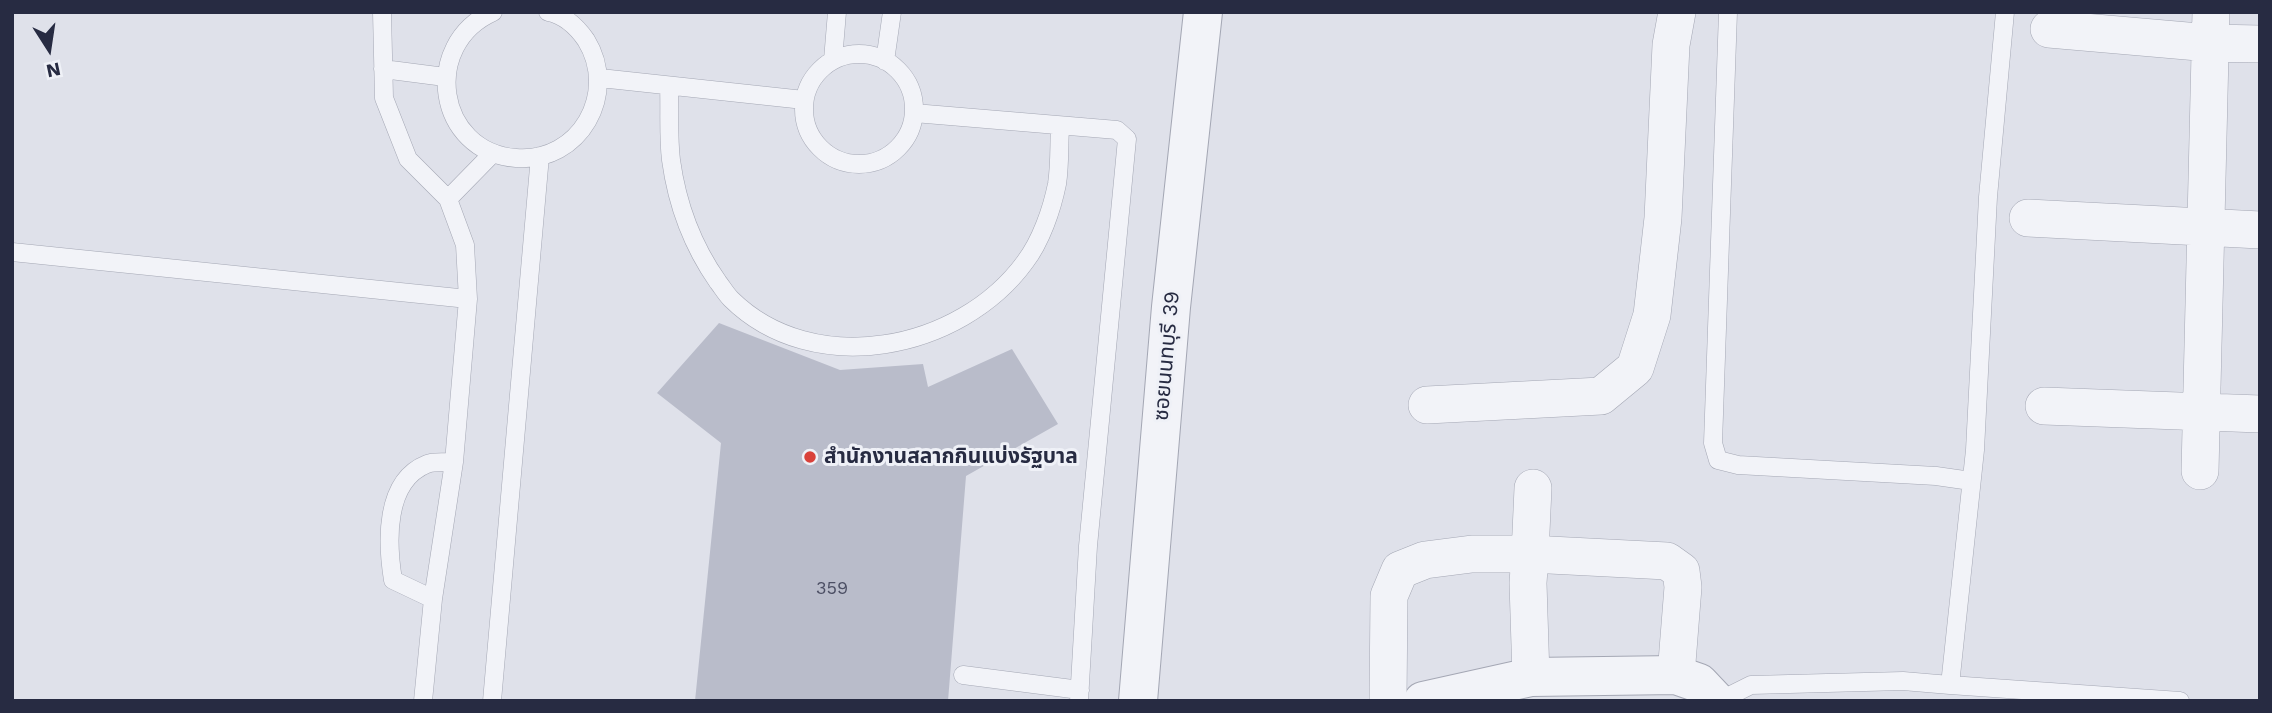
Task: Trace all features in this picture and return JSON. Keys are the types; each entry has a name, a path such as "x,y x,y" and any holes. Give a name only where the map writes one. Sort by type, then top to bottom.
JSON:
{"street":[{"name":"ซอยนนทบุรี 39","path":"1138,701 1171,307 1203,12"},
{"path":"1427,405 1601,396 1635,368 1653,315 1662,218 1671,45 1677,12"},
{"path":"2049,29 2211,27 2260,44"},
{"path":"2200,471 2211,27"},
{"path":"2028,218 2260,230"},
{"path":"2044,406 2260,414"},
{"path":"1531,677 1528,583 1532,488"},
{"path":"1388,701 1388,596 1400,570 1425,560 1472,554 1667,561 1681,571 1683,587 1676,675"},
{"path":"1423,701 1531,677 1676,675 1699,683 1717,701"}],"lane":[{"path":"382,12 384,98 408,159 448,198 465,245 468,299 454,462 433,599 423,701"},
{"path":"494,12 481,18 463,34 451,54 445,77 448,101 457,122 472,141 493,153 516,158 540,156 565,146 584,128 596,104 600,78 594,52 579,29 550,12"},
{"path":"833,60 837,12"},
{"path":"886,61 892,12"},
{"path":"1728,12 1713,443 1718,460 1738,465 1936,476 1971,481"},
{"path":"1950,685 1975,450 1988,197 2005,12"},
{"path":"849,54 886,61 896,68 906,81 913,97 914,113 909,131 900,145 886,157 869,163 851,164 834,159 820,149 809,134 804,117 804,100 809,84 820,70 833,60 849,54"},
{"path":"383,69 445,77"},
{"path":"600,78 804,100"},
{"path":"669,86 671,158 689,232 706,264 730,298 753,317 791,337 827,344 876,347 920,336 959,320 990,299 1026,261 1043,229 1057,183 1060,126"},
{"path":"914,113 1116,130 1127,139 1088,546 1079,696 963,675"},
{"path":"448,198 493,153"},
{"path":"492,701 540,156"},
{"path":"12,252 468,299"},
{"path":"433,599 393,580 388,551 394,500 408,475 428,463 454,462"},
{"path":"1717,701 1751,685 1903,681 1950,685 2010,695 2180,701"}],"building":[{"path":"719,323 840,370 923,364 928,387 1012,349 1058,424 966,476 948,701 695,701 721,443 657,393"}],"place":[{"name":"สำนักงานสลากกินแบ่งรัฐบาล","path":"810,457"}]}
